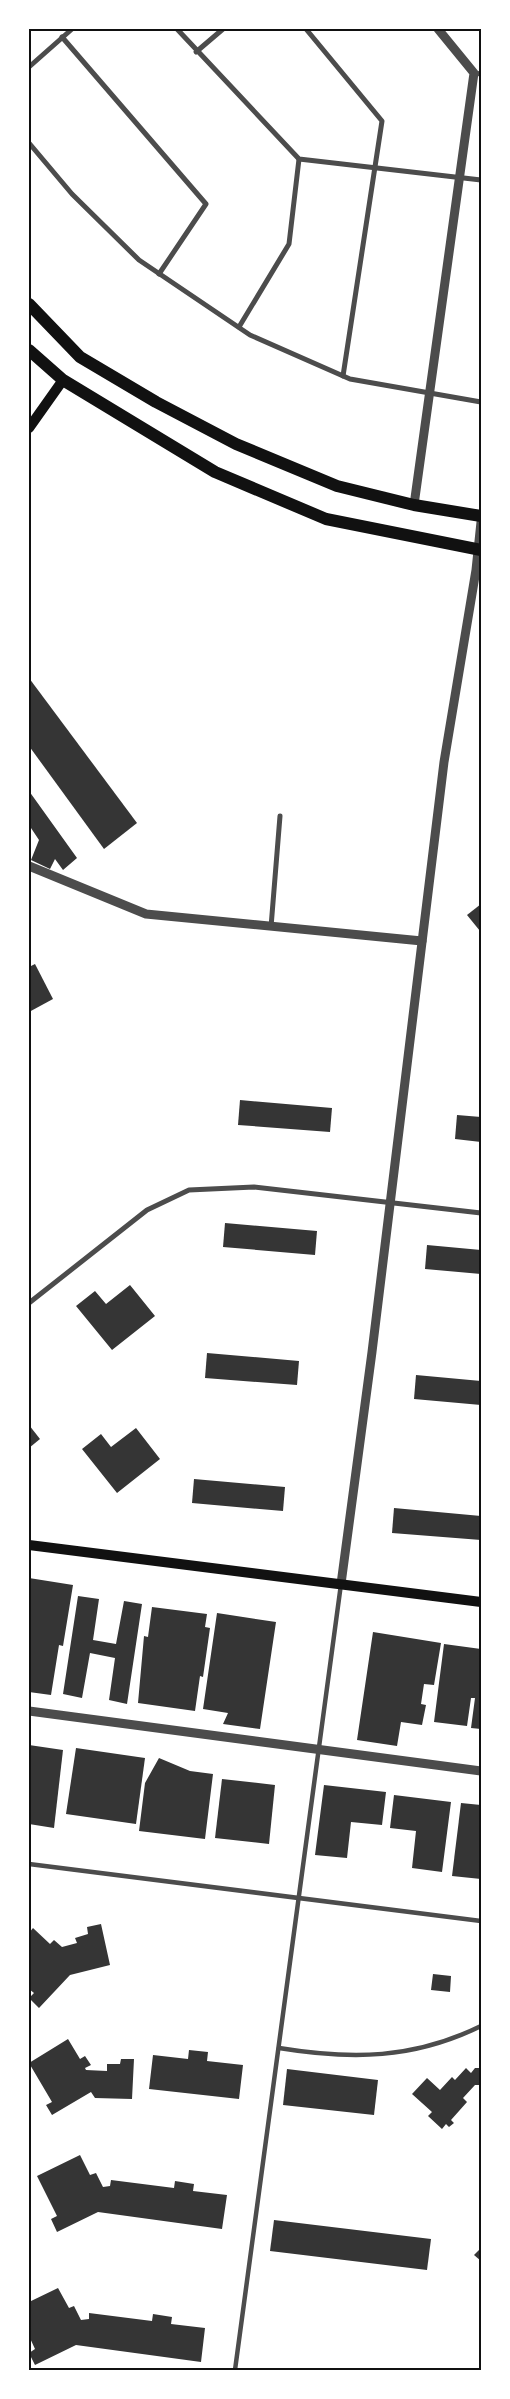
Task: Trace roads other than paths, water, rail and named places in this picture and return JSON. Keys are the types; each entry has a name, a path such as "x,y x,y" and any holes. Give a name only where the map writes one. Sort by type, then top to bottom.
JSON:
{"main road":[{"path":"29,304 80,357 156,402 236,444 338,486 414,505 481,516"},
{"path":"29,350 63,380 215,472 326,519 480,550"},
{"path":"29,428 63,380"},
{"path":"29,1545 481,1602"}],"street":[{"path":"29,67 72,29"},
{"path":"177,29 196,52 299,158 481,180"},
{"path":"196,52 223,29"},
{"path":"306,29 382,122 343,376"},
{"path":"414,505 460,177 478,74 438,29"},
{"path":"62,37 206,204 159,274"},
{"path":"29,143 72,194 139,260 250,334 343,376 430,395 481,402"},
{"path":"239,327 289,244 299,158"},
{"path":"235,2370 341,1584 444,762 480,550 481,522"},
{"path":"271,927 280,816"},
{"path":"29,866 146,914 422,941"},
{"path":"29,1303 147,1210 190,1190 254,1187 481,1212"},
{"path":"29,1711 481,1771"},
{"path":"29,1864 481,1921"},
{"path":"279,2048 330,2055 367,2056 396,2054 428,2047 481,2026"}]}
